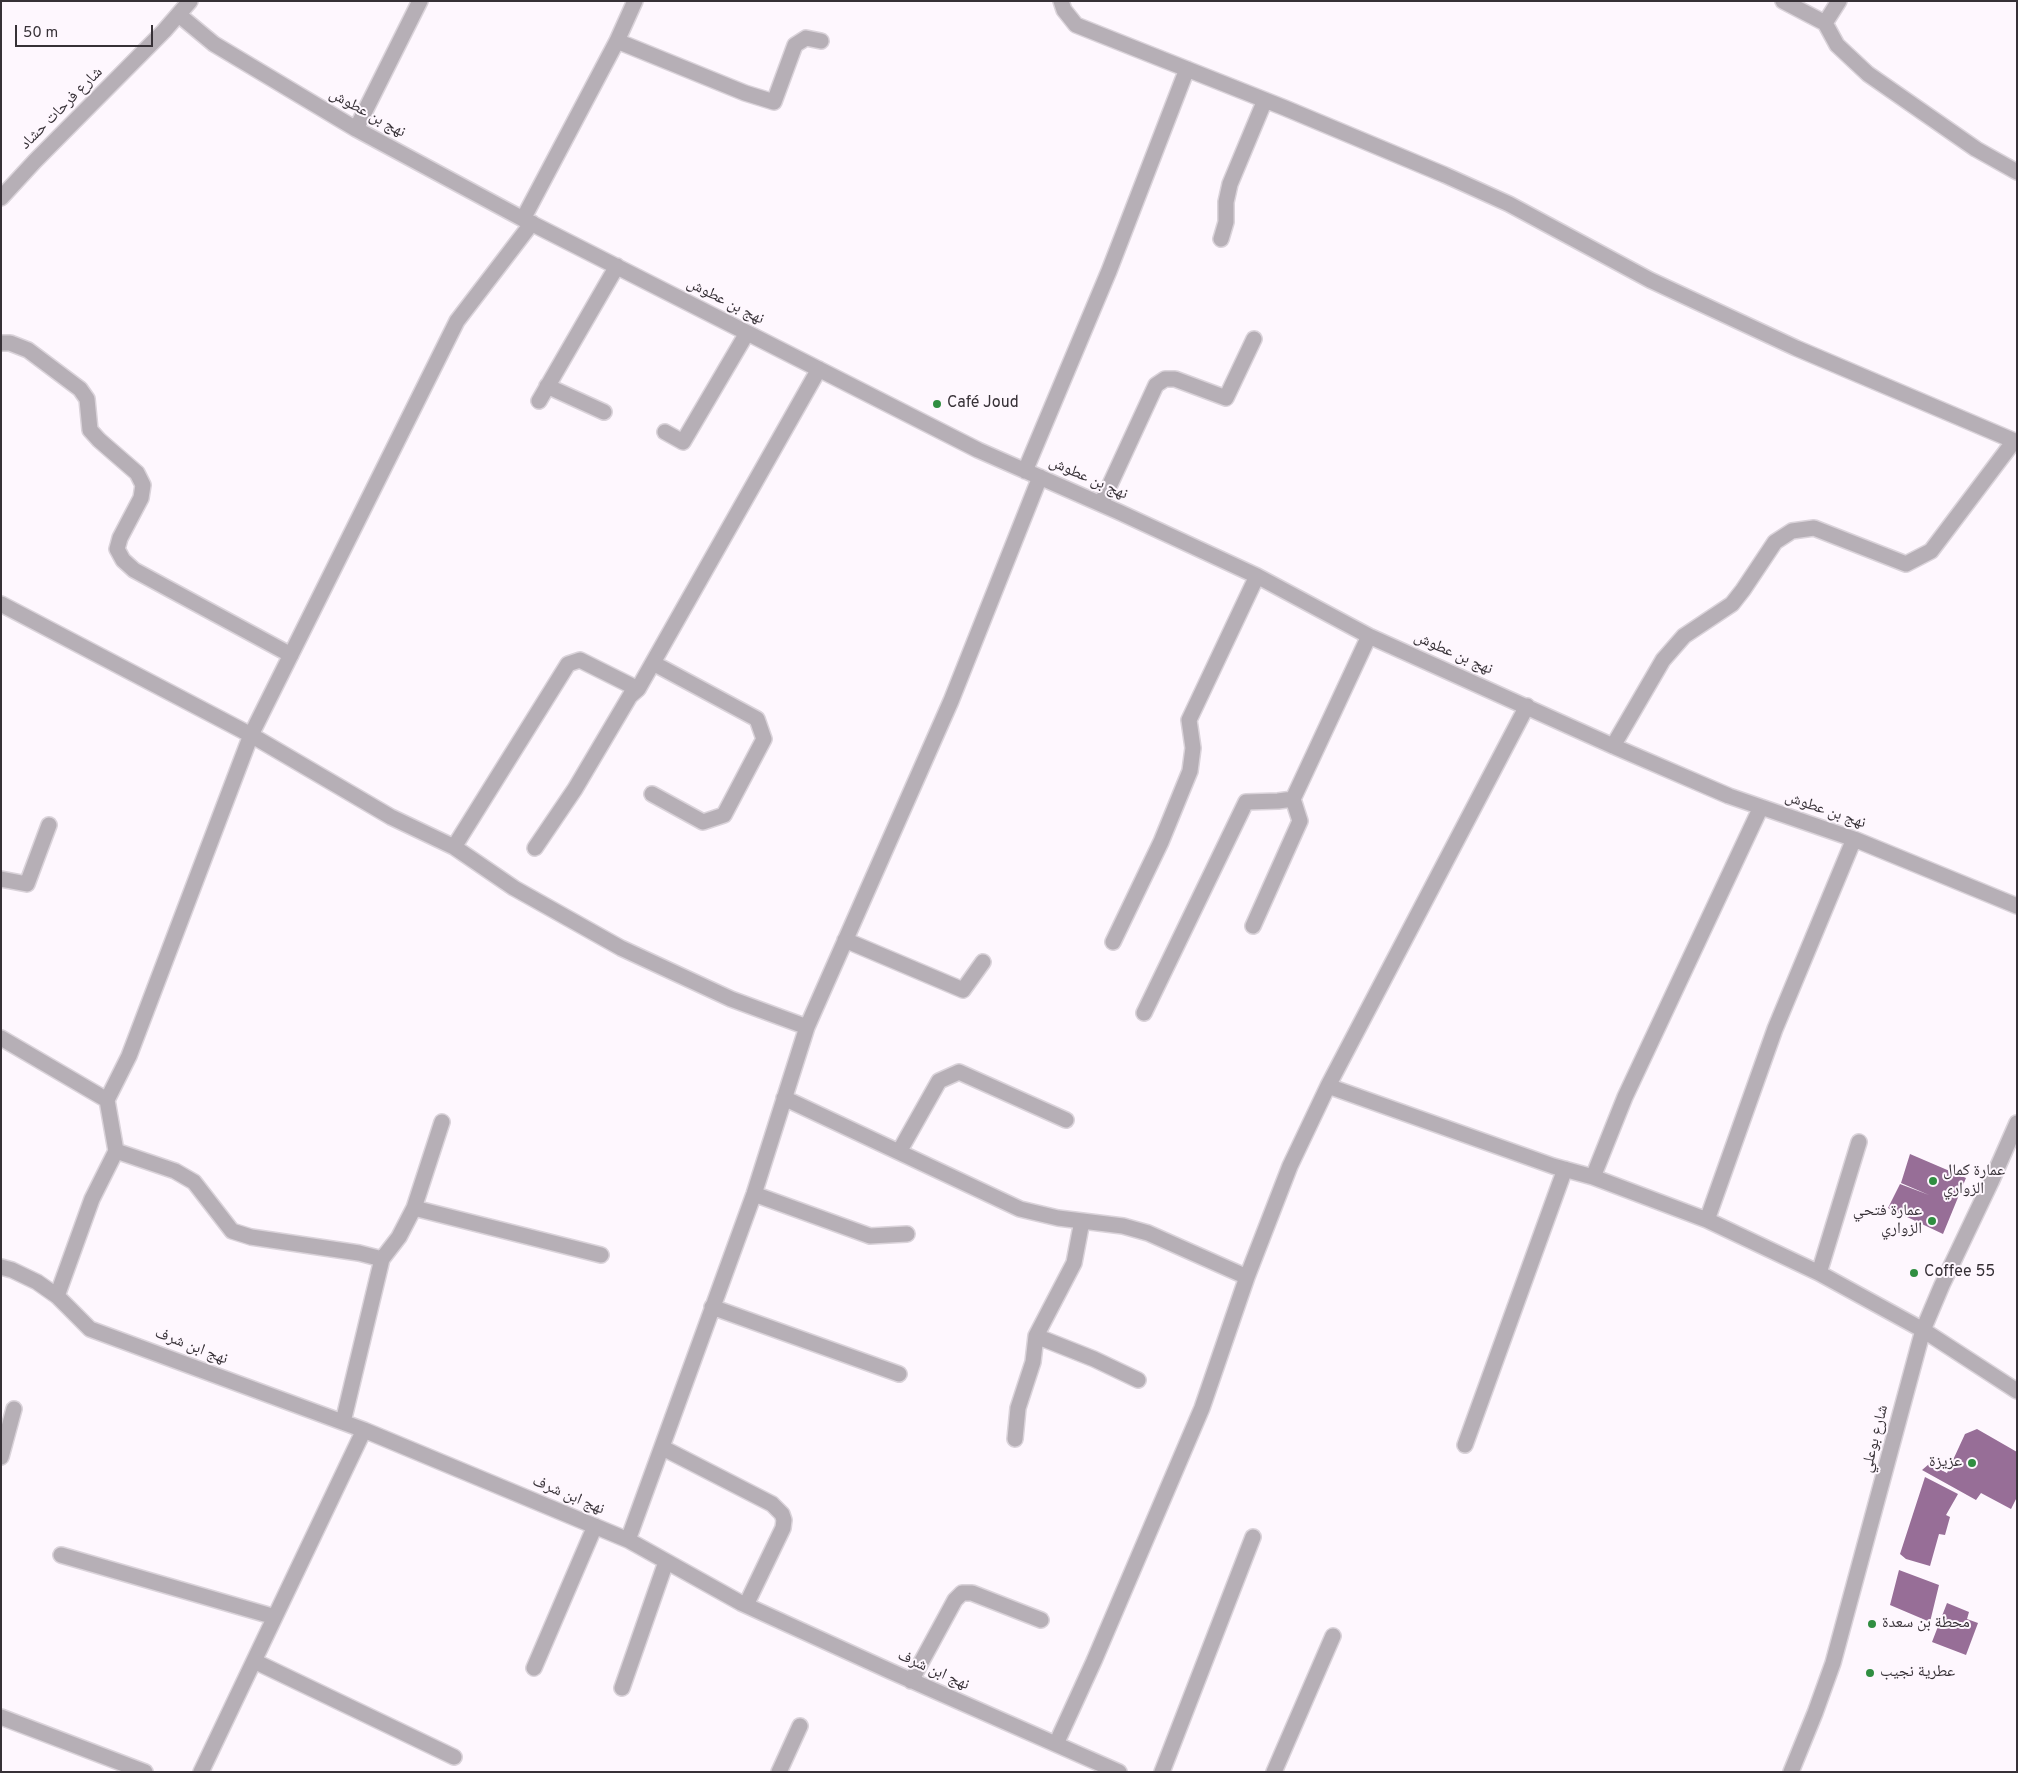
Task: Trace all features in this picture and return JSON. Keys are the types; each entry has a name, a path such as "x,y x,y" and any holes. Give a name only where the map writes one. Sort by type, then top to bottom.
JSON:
{"street":[{"path":"356,129 420,1"},
{"path":"57,1296 92,1199 116,1151 107,1100 129,1056 252,735 457,321 528,221 635,1"},
{"path":"1061,1 1064,10 1076,25 1265,100 1445,175 1509,204 1650,280 1796,348 2016,442 1931,550 1906,564 1814,528 1792,531 1775,542 1732,604 1684,636 1663,660 1613,746"},
{"path":"1783,1 1825,24 1838,45 1868,74 1976,149 2017,172"},
{"path":"1825,24 1839,1"},
{"name":"نهج بن عطوش","path":"183,6 214,44 356,129 528,221 978,450 1257,576 1369,636 1613,746 1729,796 1854,839 2017,906"},
{"name":"شارع فرحات حشاد","path":"1,198 183,6"},
{"path":"617,41 745,93 774,102 795,45 806,38 820,41"},
{"path":"1026,471 1108,271 1187,69"},
{"path":"1221,239 1226,222 1230,184 1265,100"},
{"path":"538,402 617,266"},
{"path":"665,432 683,442 747,333"},
{"path":"1101,504 1156,385 1165,379 1175,379 1226,398 1254,339"},
{"path":"1,343 10,343 28,350 80,390 87,399 90,430 137,473 143,485 141,498 120,538 117,549 123,560 134,570 291,655"},
{"path":"535,848 575,789 630,696 638,689 819,369"},
{"path":"548,386 604,412"},
{"path":"628,1540 754,1194 807,1027 951,701 1040,478"},
{"path":"1113,942 1161,842 1190,771 1193,748 1189,720 1257,576"},
{"path":"1,604 252,735 391,817 454,848 514,888 621,948 731,999 807,1027"},
{"path":"1253,926 1300,821 1293,799 1369,636"},
{"path":"454,848 568,664 580,660 638,689"},
{"path":"652,794 703,822 724,815 764,739 757,719 653,663"},
{"path":"1056,1744 1094,1661 1202,1408 1247,1277 1290,1166 1328,1086 1527,706"},
{"path":"1144,1013 1246,802 1293,799"},
{"path":"1593,1177 1625,1097 1761,807"},
{"path":"1,879 27,884 49,825"},
{"path":"1706,1220 1775,1029 1854,839"},
{"path":"845,940 963,990 983,962"},
{"path":"1,1038 107,1100"},
{"path":"899,1152 939,1081 959,1072 1066,1120"},
{"path":"1328,1086 1565,1169 1593,1177 1706,1220 1819,1273 1923,1330 2017,1391"},
{"path":"784,1098 1020,1209 1082,1221 1123,1226 1148,1234 1247,1277"},
{"path":"343,1422 382,1260 398,1237 414,1208 442,1122"},
{"name":"شارع بوعلي","path":"1791,1772 1833,1663 1923,1330 2017,1123"},
{"path":"1819,1273 1859,1142"},
{"path":"116,1151 174,1171 194,1182 232,1231 251,1237 359,1253 382,1260"},
{"path":"1465,1444 1565,1169"},
{"path":"754,1194 870,1236 907,1234"},
{"path":"414,1208 601,1255"},
{"path":"1015,1439 1018,1408 1033,1362 1036,1336 1074,1263 1082,1221"},
{"name":"نهج ابن شرف","path":"1,1267 37,1282 57,1296 90,1328 364,1430 628,1540 746,1605 911,1681 1119,1772"},
{"path":"712,1307 899,1374"},
{"path":"1036,1336 1094,1359 1138,1380"},
{"path":"1,1457 14,1409"},
{"path":"201,1772 364,1430"},
{"path":"663,1448 772,1504 782,1514 784,1520 783,1528 746,1605"},
{"path":"534,1668 595,1526"},
{"path":"1162,1772 1253,1537"},
{"path":"61,1555 275,1617"},
{"path":"622,1688 666,1562"},
{"path":"911,1681 955,1600 962,1593 972,1593 1041,1620"},
{"path":"1274,1772 1332,1636"},
{"path":"254,1661 454,1757"},
{"path":"1,1717 146,1772"},
{"path":"780,1772 800,1726"}],"building":[{"path":"1910,1154 1966,1178 1943,1234 1888,1208 1900,1184 1929,1195 1901,1183"},
{"path":"1977,1429 2017,1452 2017,1497 2011,1509 1981,1493 1976,1500 1922,1470 1929,1464 1947,1473 1965,1434"},
{"path":"1925,1477 1958,1494 1946,1515 1950,1517 1945,1535 1939,1534 1930,1566 1906,1559 1900,1554"},
{"path":"1899,1570 1939,1585 1930,1622 1890,1605"},
{"path":"1947,1603 1969,1612 1967,1619 1978,1623 1966,1655 1932,1642"}],"place":[{"name":"Café Joud","path":"937,404"},
{"name":"عمارة كمال الزواري","path":"1933,1181"},
{"name":"عمارة فتحي الزواري","path":"1932,1221"},
{"name":"Coffee 55","path":"1914,1273"},
{"name":"عزيزة","path":"1972,1463"},
{"name":"محطة بن سعدة","path":"1872,1624"},
{"name":"عطرية نجيب","path":"1870,1673"}]}
